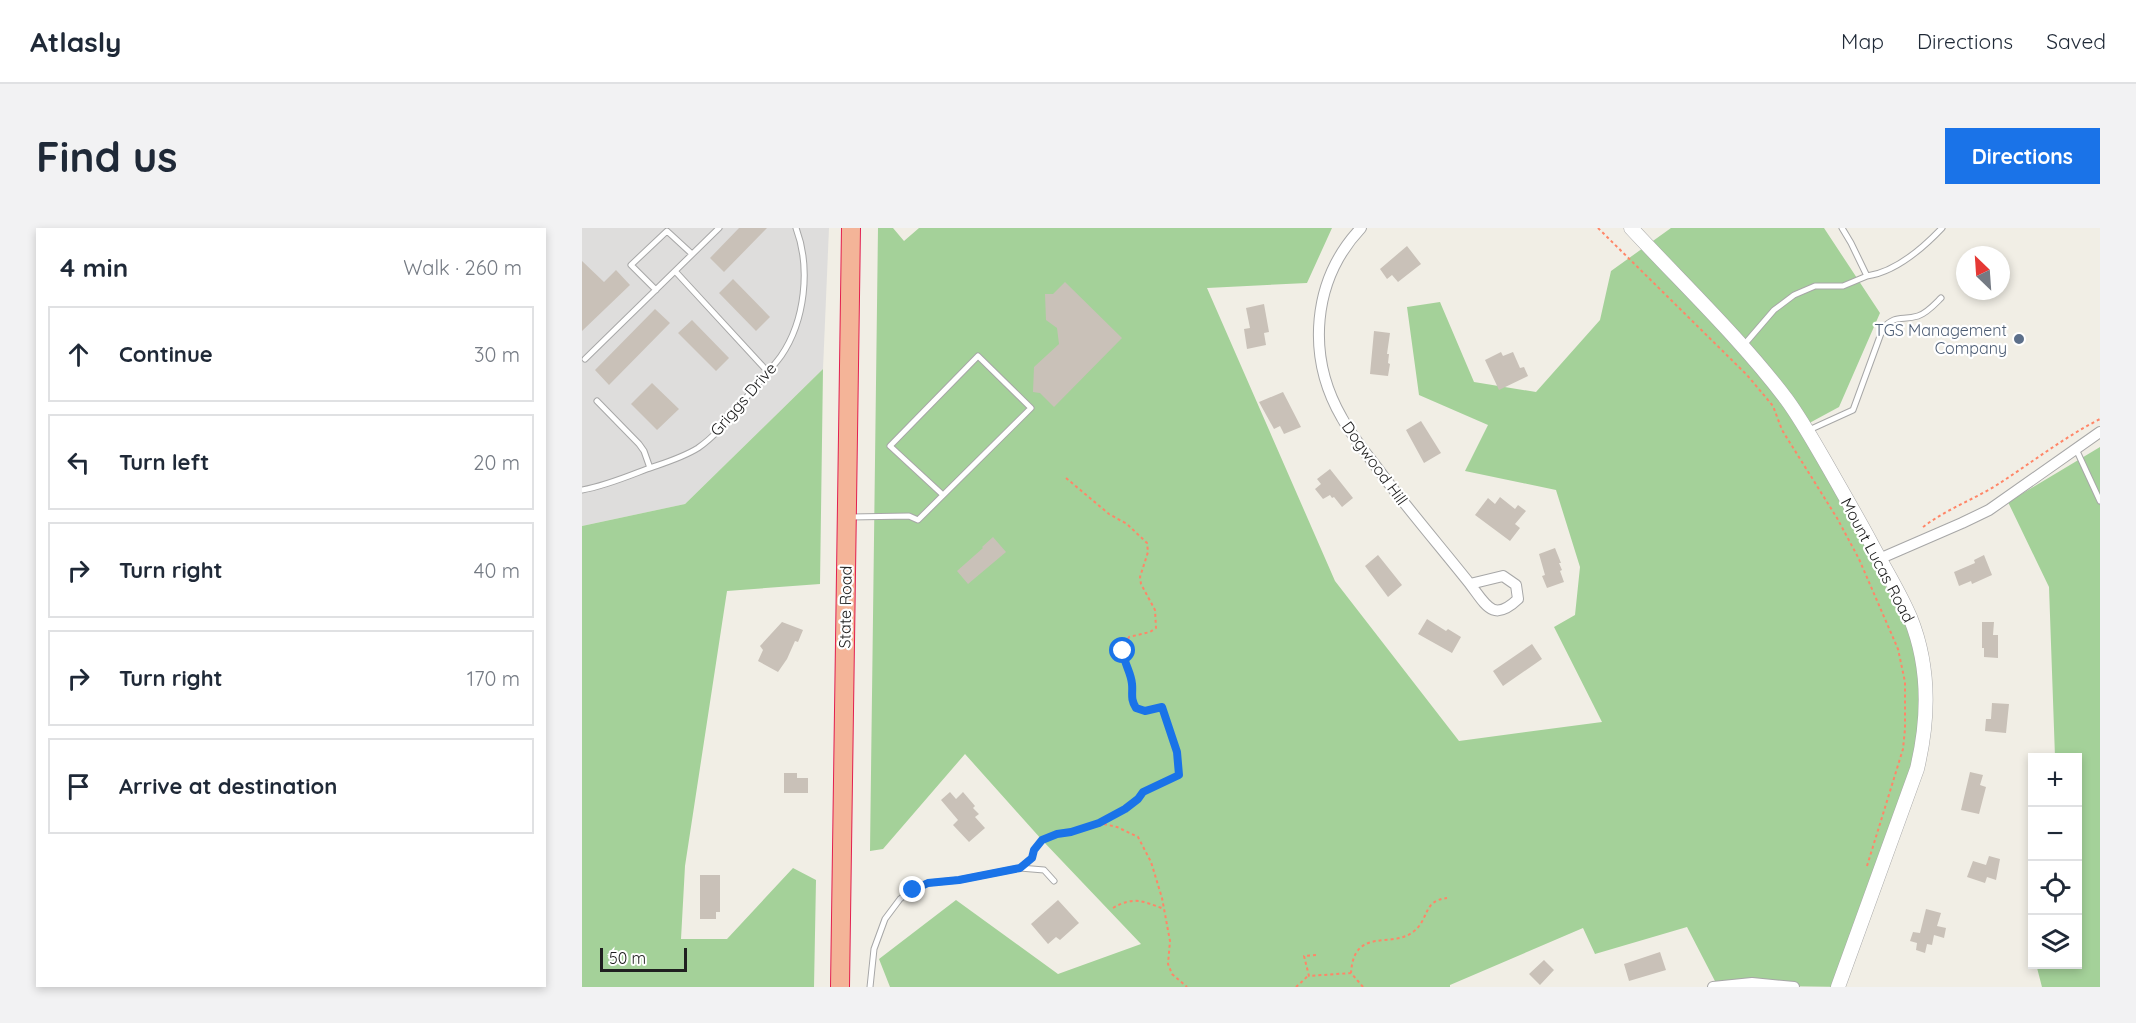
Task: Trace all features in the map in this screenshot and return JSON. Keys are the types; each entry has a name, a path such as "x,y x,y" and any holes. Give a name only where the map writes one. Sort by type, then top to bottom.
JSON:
{"highway":[{"name":"State Road","path":"840,987 851,228"}],"street":[{"name":"Dogwood Hill","path":"1361,228 1340,255 1323,294 1318,330 1324,375 1331,396 1353,436 1470,584"},
{"name":"Mount Lucas Road","path":"1631,228 1765,371 1788,402 1807,431 1879,559 1910,617 1919,644 1926,692 1926,721 1917,769 1838,987"},
{"path":"1879,559 1962,524 1989,510 2014,494 2075,447 2100,432"},
{"path":"1713,987 1752,983 1794,987"}],"lane":[{"path":"585,359 718,228"},
{"name":"Griggs Drive","path":"582,490 600,487 682,456 699,447 714,436 782,355 791,336 803,296 802,254 796,228"},
{"path":"1842,228 1867,276"},
{"path":"1742,348 1774,310 1794,294 1815,286 1843,286 1867,276 1881,274 1926,244 1942,228"},
{"path":"656,290 631,265 667,231 692,254"},
{"path":"675,271 768,372"},
{"path":"1807,431 1853,410 1883,328 1891,319 1919,316 1941,298"},
{"path":"846,517 909,516 918,520 1031,408 978,356 890,446 943,495"},
{"path":"597,401 639,444 650,468"},
{"path":"2075,447 2100,501"},
{"path":"870,987 874,949 885,919 906,894 928,883 959,880 1020,868 1044,870 1054,881"}],"path":[{"path":"1598,228 1747,375 1773,406 1782,430 1837,518 1869,579 1898,649 1905,682 1903,748 1865,875"},
{"path":"1919,530 1934,518 2002,482 2042,453 2100,419"},
{"path":"1020,868 1032,858 1034,850 1042,840 1099,823 1125,809 1143,792 1179,775 1179,762 1162,707 1145,711 1136,708 1131,695 1133,686 1124,660 1123,651 1129,637 1144,634 1156,628 1155,610 1141,584 1140,577 1148,552 1147,543 1127,524 1109,514 1066,478"},
{"path":"1099,823 1117,827 1138,837 1151,862 1164,909 1170,941 1168,964 1172,974 1187,987"},
{"path":"1363,987 1350,973 1351,961 1360,948 1376,940 1410,935 1420,927 1430,905 1436,899 1447,898"},
{"path":"1113,908 1129,900 1143,901 1164,909"},
{"path":"1309,976 1304,956 1316,955"},
{"path":"1296,987 1309,976 1350,973"}],"shaded area":[{"path":"582,228 829,228 823,369 685,504 582,526"}],"green space":[{"path":"878,228 893,228 904,241 919,228 1332,228 1307,283 1207,288 1335,581 1459,741 1602,722 1554,627 1575,615 1580,567 1556,490 1465,471 1488,425 1419,395 1407,307 1440,302 1474,382 1536,392 1600,320 1611,271 1671,228 1824,228 1880,313 1839,407 1802,427 1917,646 1924,729 1845,987 1717,985 1687,927 1595,954 1583,928 1450,985 1450,987 890,987 879,959 956,900 1058,974 1141,944 1042,840 965,754 883,849 870,851"},
{"path":"823,369 820,584 727,591 685,866 681,939 727,939 793,868 816,880 814,987 582,987 582,526 685,504"},
{"path":"2100,447 2100,987 2042,987 2037,969 2082,969 2082,753 2055,753 2049,587 2008,502"}],"building":[{"path":"739,228 767,228 724,272 710,258"},
{"path":"1407,246 1421,264 1398,282 1392,275 1387,279 1380,269"},
{"path":"582,261 604,282 616,270 630,285 582,331"},
{"path":"733,279 770,317 756,331 719,293"},
{"path":"1065,282 1122,338 1054,407 1040,393 1033,392 1034,367 1059,344 1057,328 1046,320 1045,294 1053,294"},
{"path":"1264,304 1269,332 1264,333 1266,345 1247,349 1244,329 1250,328 1246,308"},
{"path":"655,309 670,323 609,385 595,370"},
{"path":"692,320 729,358 716,371 678,333"},
{"path":"1374,331 1390,333 1387,354 1389,354 1388,363 1390,364 1388,376 1370,374"},
{"path":"1501,352 1503,356 1513,352 1520,368 1524,367 1528,376 1499,390 1485,360"},
{"path":"652,383 679,409 657,430 631,404"},
{"path":"1283,392 1301,427 1284,434 1280,426 1274,429 1259,402"},
{"path":"1421,421 1441,453 1424,463 1406,430"},
{"path":"1330,469 1353,498 1342,507 1330,495 1323,499 1315,489 1321,484 1317,479"},
{"path":"1500,497 1515,509 1518,505 1526,511 1515,524 1520,528 1510,541 1475,515 1488,498 1495,504"},
{"path":"993,537 1006,552 968,584 957,571"},
{"path":"1555,548 1561,563 1559,563 1562,570 1560,571 1564,582 1547,588 1542,576 1545,575 1539,554"},
{"path":"1378,555 1402,585 1388,597 1365,566"},
{"path":"1984,555 1992,575 1972,584 1971,581 1959,586 1954,572 1975,563 1974,560"},
{"path":"1427,619 1461,637 1452,653 1418,634"},
{"path":"782,622 803,630 798,642 795,641 778,672 758,661 763,650 760,646"},
{"path":"1982,622 1994,622 1993,635 1998,635 1998,658 1984,657"},
{"path":"1532,644 1542,659 1503,686 1493,671"},
{"path":"1992,703 2009,704 2006,733 1985,731 1986,719 1991,719"},
{"path":"1970,772 1983,775 1980,785 1986,787 1979,814 1961,810"},
{"path":"784,773 797,773 797,778 808,778 808,793 784,793"},
{"path":"950,792 956,799 963,792 975,806 973,808 979,814 975,817 985,828 969,842 953,825 958,820 941,800"},
{"path":"1989,856 2000,859 1996,880 1987,877 1985,883 1967,877 1973,861 1986,865"},
{"path":"700,875 720,875 720,912 716,912 716,919 700,919"},
{"path":"1058,900 1079,923 1060,940 1056,937 1048,944 1031,924"},
{"path":"1926,909 1941,913 1937,926 1946,928 1944,938 1934,935 1932,945 1927,944 1925,953 1916,950 1917,943 1910,941 1913,932 1920,933"},
{"path":"1660,952 1666,970 1629,981 1624,964"},
{"path":"1544,960 1554,970 1540,985 1529,974"}],"place":[{"name":"TGS Management Company","path":"2019,339"}],"route":[{"path":"913,890 928,883 959,880 1020,868 1032,858 1034,850 1042,840 1099,823 1125,809 1143,792 1154,789 1179,775 1177,752 1167,718 1162,707 1145,711 1136,708 1131,695 1133,686 1123,651"}]}
